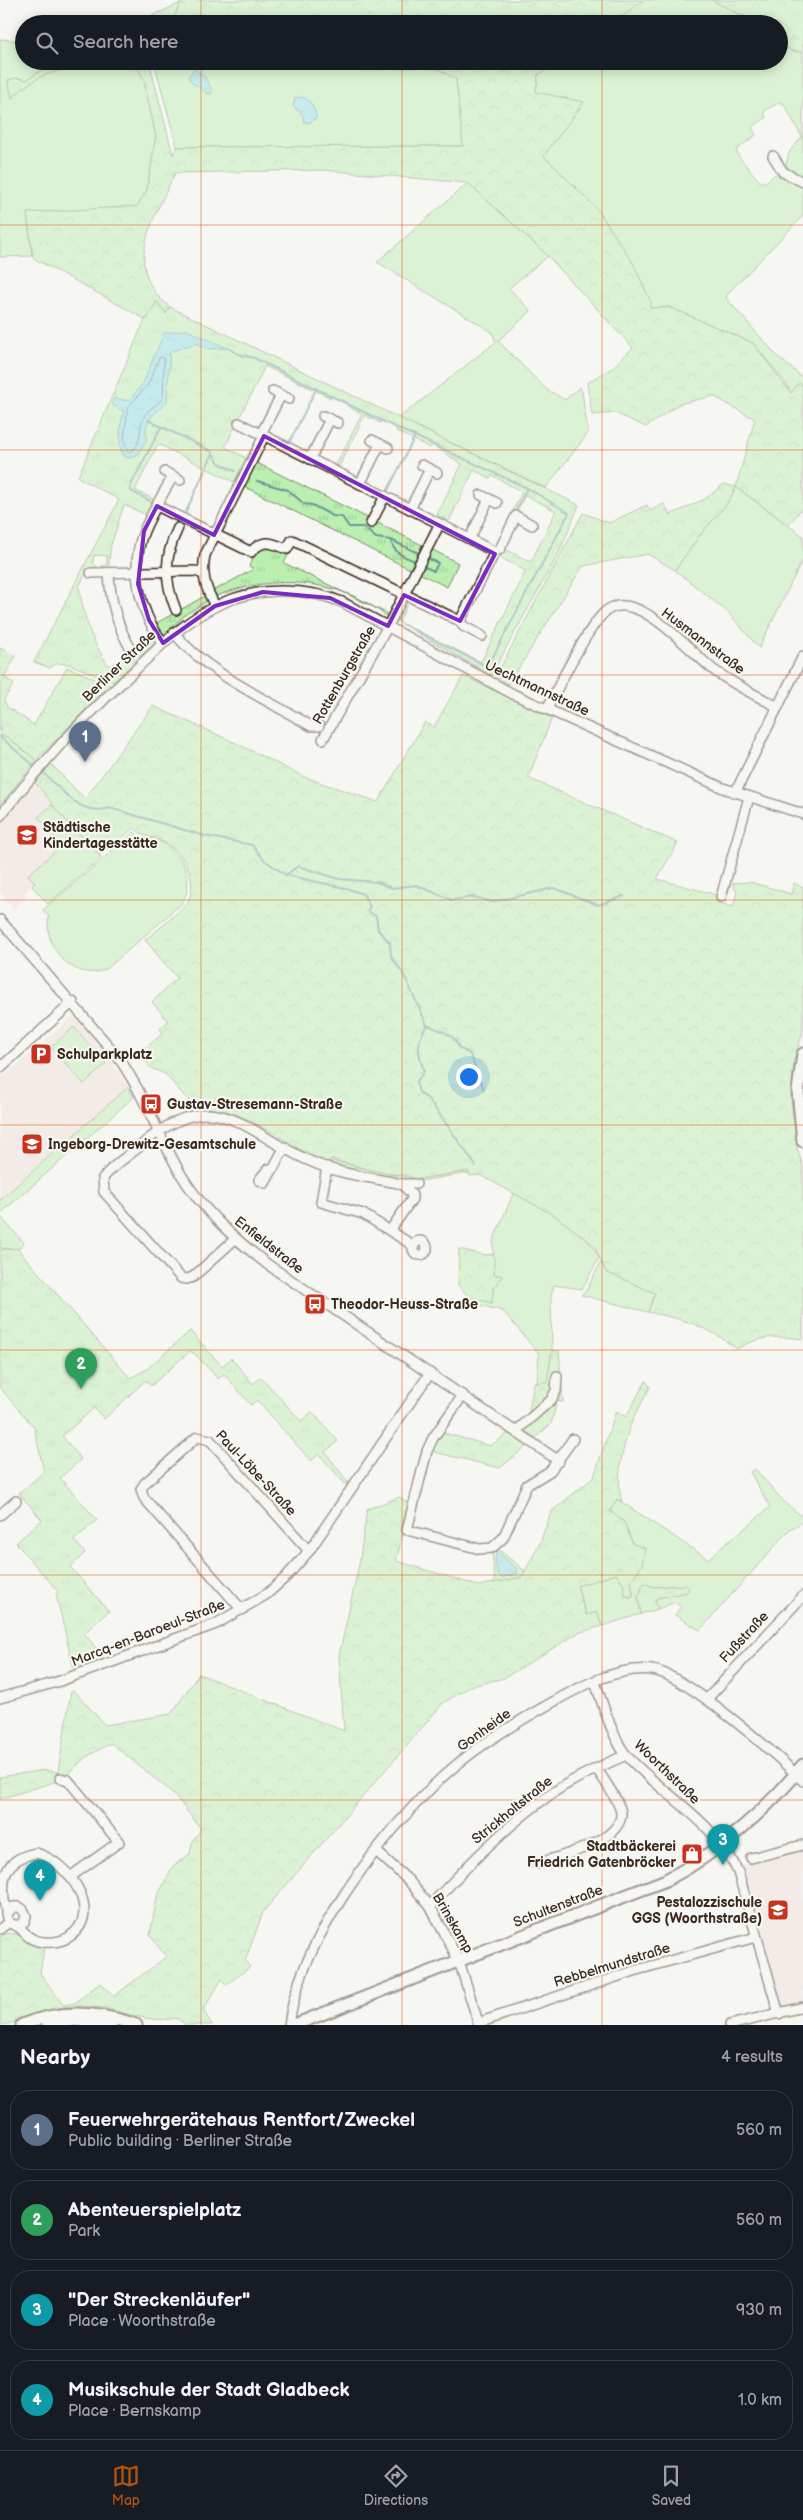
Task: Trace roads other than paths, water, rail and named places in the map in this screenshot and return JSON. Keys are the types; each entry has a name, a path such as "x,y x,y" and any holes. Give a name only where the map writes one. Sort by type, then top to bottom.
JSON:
{"main road":[{"path":"803,1054 798,1091 803,1141"},
{"name":"Schultenstraße","path":"294,2025 666,1880 692,1865 721,1844 801,1773"},
{"path":"22,2025 42,2018 79,2013 98,2014 136,2025"},
{"path":"48,2025 75,2020 112,2025"}],"street":[{"path":"773,156 783,172 803,182"},
{"path":"215,606 206,588 203,574 205,555 281,395"},
{"path":"310,460 330,419"},
{"path":"239,423 495,552"},
{"path":"360,484 380,444"},
{"path":"410,509 430,469"},
{"path":"163,643 145,610 138,573 139,553 144,531 172,476"},
{"path":"371,523 385,496"},
{"path":"470,538 489,499"},
{"path":"157,506 251,552 259,544 266,542 287,550 292,540 460,621 463,626 482,636"},
{"path":"460,621 495,556 495,552 500,549 516,516 532,525"},
{"name":"Rottenburgstraße","path":"323,739 388,626 438,527 438,523"},
{"path":"176,610 169,591 166,571 169,550 178,528"},
{"path":"91,573 198,571 203,574"},
{"path":"109,573 109,587 116,620 132,651"},
{"name":"Berliner Straße","path":"0,816 35,772 73,730 174,633 215,606 248,594 263,592"},
{"name":"Uechtmannstraße","path":"263,592 300,593 330,598 388,626 489,682 548,709 735,793 803,814"},
{"name":"Husmannstraße","path":"548,709 559,684 600,616 614,606 625,605 634,608 686,642 714,670 778,708"},
{"path":"174,633 188,650 206,664 312,726 319,726"},
{"path":"735,793 803,656"},
{"path":"721,897 749,797"},
{"name":"Enfieldstraße","path":"0,920 73,1002 128,1072 183,1178 214,1217 235,1239 268,1264 559,1461"},
{"path":"0,1068 73,1002"},
{"path":"235,1239 193,1277 181,1278 104,1192 102,1183 105,1176 159,1130 173,1122 196,1114 216,1114 234,1119 316,1164 402,1184 416,1184"},
{"path":"272,1170 285,1147"},
{"path":"327,1167 321,1202 363,1214 414,1246"},
{"path":"391,1230 412,1199 412,1195 402,1184"},
{"name":"Marcq-en-Baroeul-Straße","path":"0,1698 57,1682 216,1624 242,1610 277,1585 309,1551 430,1373"},
{"path":"516,1431 551,1400 556,1392 557,1376"},
{"path":"463,1396 433,1438 427,1451 407,1530 480,1549 492,1548 504,1538 527,1485 550,1471 573,1439"},
{"name":"Paul-Löbe-Straße","path":"242,1610 144,1498 141,1488 149,1479 198,1437 202,1436 210,1440 309,1551"},
{"path":"0,1515 16,1501"},
{"name":"Fußstraße","path":"706,1699 803,1596"},
{"name":"Gonheide","path":"289,2025 292,2006 320,1937 350,1886 376,1851 431,1788 478,1749 521,1719 571,1691 631,1671 656,1671 667,1674 706,1699 801,1773"},
{"name":"Woorthstraße","path":"597,1681 626,1755 721,1844 730,1856 738,1872 779,2014"},
{"name":"Strickholtstraße","path":"430,1906 476,1858 534,1807 558,1789 626,1755"},
{"path":"537,1864 603,1840 615,1829 620,1821 621,1811 597,1769"},
{"path":"60,1778 68,1780 119,1842 70,1877"},
{"path":"751,1858 803,1845"},
{"name":"Brinskamp","path":"376,1851 408,1880 430,1906 460,1961 479,2024"},
{"path":"36,1853 50,1858 56,1861 70,1877 81,1894 84,1905 81,1922 73,1933 64,1939 46,1942 30,1938 11,1921 1,1889 1,1882 8,1868 24,1856 36,1853"},
{"path":"0,1929 11,1921"},
{"name":"Rebbelmundstraße","path":"479,2024 636,1970 756,1937"},
{"path":"730,2025 803,2008"}],"water":[{"path":"193,70 204,76 212,89 211,94 207,94 197,85 194,85 188,77"},
{"path":"302,97 312,105 317,118 309,123 304,122 303,116 293,106 295,98"},
{"path":"186,330 228,348 208,349 196,343 170,352 167,402 148,422 147,439 138,454 131,458 122,455 120,433 124,411 112,405 114,398 129,401 143,383 164,333"},
{"path":"497,1551 516,1568 518,1573 501,1578 497,1572"}],"waterway":[{"path":"228,348 238,354 254,358 382,421 527,488 569,513 489,664 486,666 415,630"},
{"path":"290,441 316,389"},
{"path":"148,420 211,451 219,463 235,471"},
{"path":"150,501 131,491 130,487 161,427"},
{"path":"388,490 415,436"},
{"path":"185,514 213,453"},
{"path":"257,481 288,490 304,504 312,505 333,516 342,517 349,527 363,527 376,538 391,540 397,552 417,562"},
{"path":"515,513 527,488"},
{"path":"391,540 420,554"},
{"path":"421,565 434,571 438,563 427,558"},
{"path":"0,737 37,768"},
{"path":"41,771 72,800 89,809 110,808 205,836 252,845 264,860 286,875 298,866 339,879 377,882 392,888 416,885 452,900 474,897 492,902 554,888 598,905 624,896"},
{"path":"286,875 349,889 363,894 370,907 367,911 376,916 378,930 390,943 391,956 404,975 427,1025 419,1042 420,1058 424,1071 416,1082 419,1092 430,1101 476,1166"},
{"path":"427,1025 450,1036 459,1048 470,1054 484,1090"}],"place":[{"name":"Feuerwehrgerätehaus Rentfort/Zweckel","path":"85,762"},
{"name":"Städtische Kindertagesstätte","path":"27,835"},
{"name":"Schulparkplatz","path":"41,1054"},
{"name":"Gustav-Stresemann-Straße","path":"151,1104"},
{"name":"Ingeborg-Drewitz-Gesamtschule","path":"32,1144"},
{"name":"Theodor-Heuss-Straße","path":"315,1304"},
{"name":"Abenteuerspielplatz","path":"81,1389"},
{"name":"Stadtbäckerei Friedrich Gatenbröcker","path":"692,1854"},
{"name":"\"Der Streckenläufer\"","path":"723,1865"},
{"name":"Musikschule der Stadt Gladbeck","path":"40,1901"},
{"name":"Pestalozzischule GGS (Woorthstraße)","path":"778,1910"}]}
